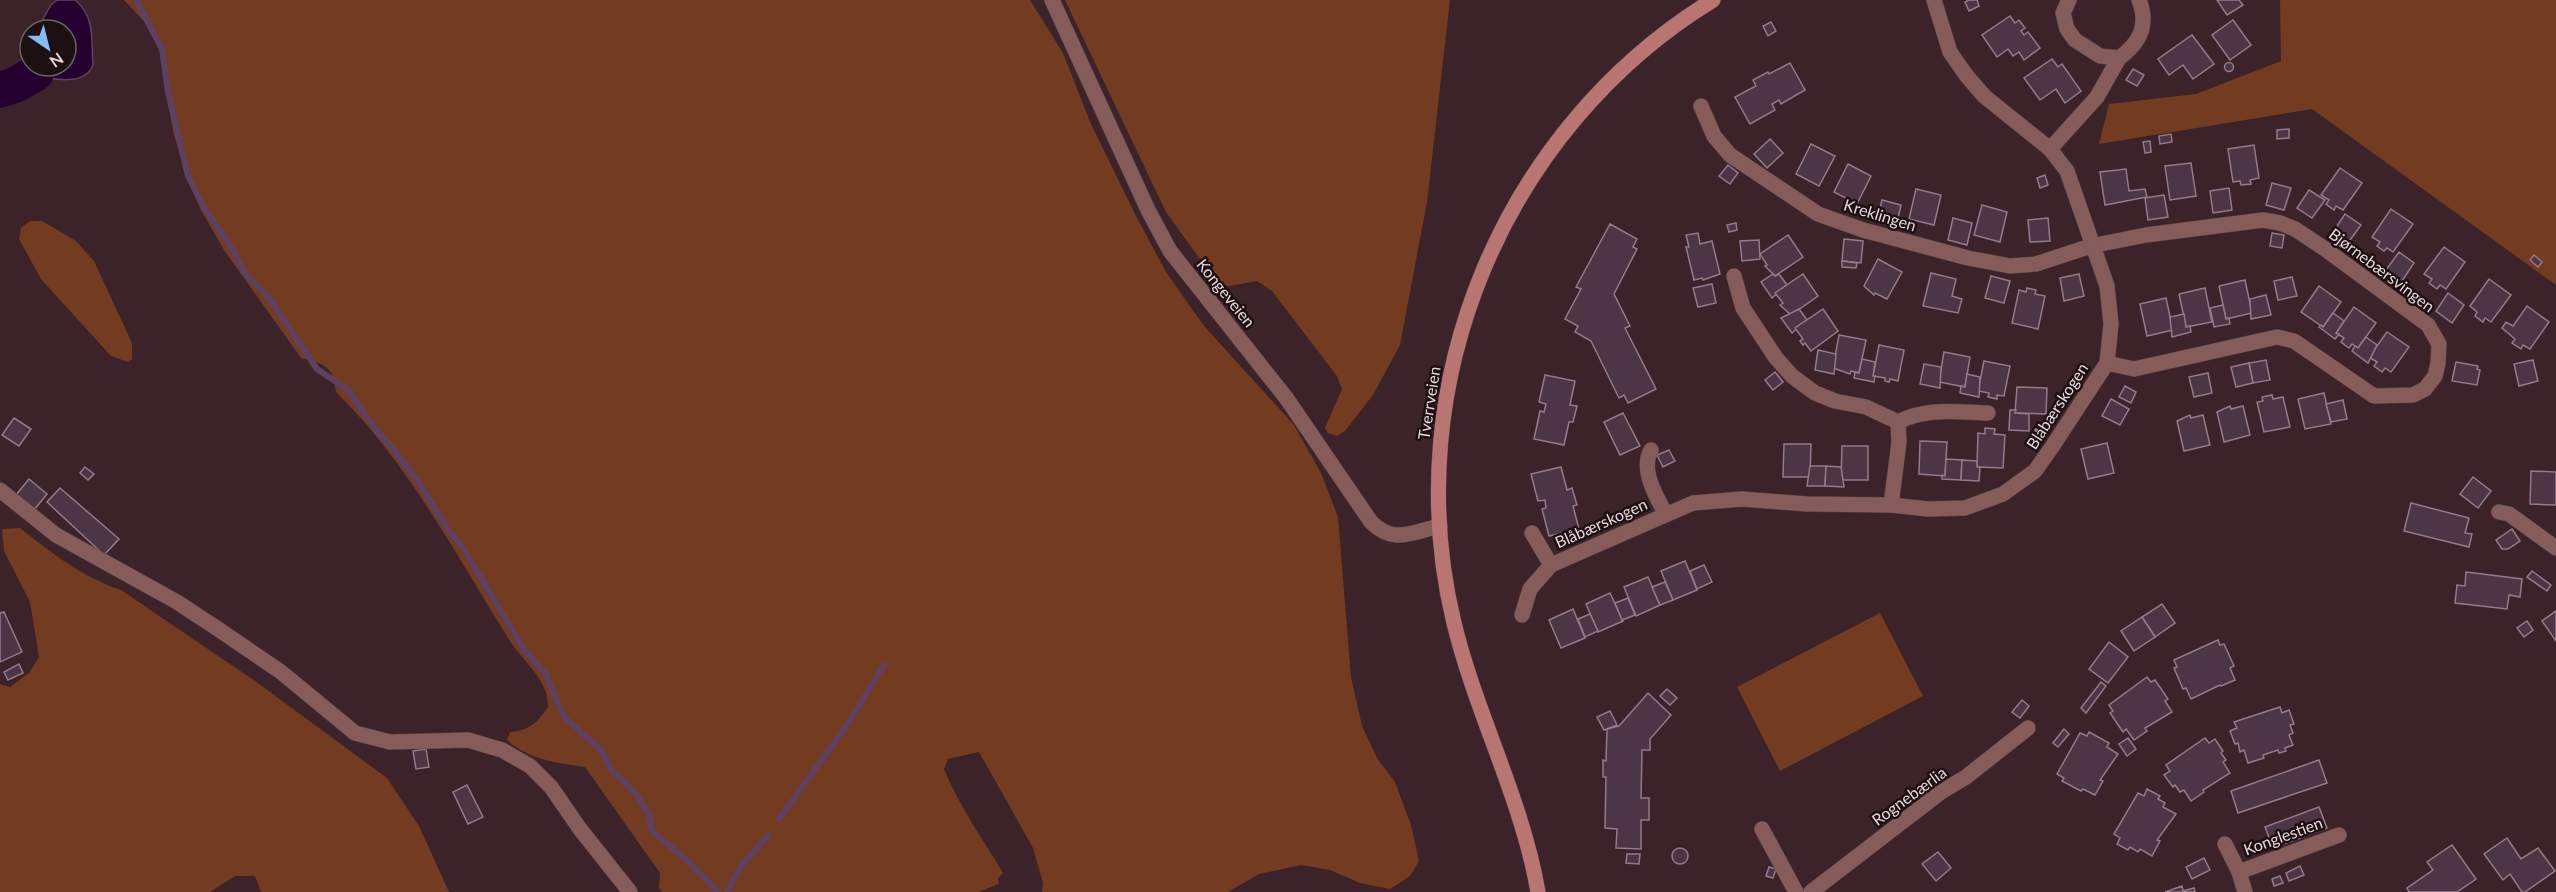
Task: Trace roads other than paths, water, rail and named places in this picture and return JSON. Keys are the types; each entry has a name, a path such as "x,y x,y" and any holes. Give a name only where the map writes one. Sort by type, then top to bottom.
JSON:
{"main road":[{"name":"Tverrveien","path":"1539,892 1527,842 1474,689 1454,622 1440,526 1440,454 1450,381 1471,301 1495,241 1525,186 1545,156 1581,111 1646,47 1713,0"}],"street":[{"name":"Kongeveien","path":"1052,0 1148,210 1170,251 1287,399 1371,522 1387,535 1396,536 1440,526"},
{"name":"Blåbærskogen","path":"1522,615 1530,589 1551,565 1693,503 1742,499 1807,504 1891,504 1929,509 1965,508 2003,494 2035,471 2107,363 2111,324 2107,286 2091,246 2067,171 2050,149 1984,96 1966,75 1947,46 1934,0"},
{"path":"2069,0 2063,13 2067,29 2075,40 2100,56 2119,58"},
{"path":"2050,149 2097,97 2119,58 2131,49 2142,32 2145,14 2139,0"},
{"name":"Kreklingen","path":"1701,106 1714,136 1730,154 1818,214 1863,230 1968,258 2010,266 2036,264 2091,246"},
{"name":"Bjørnebærsvingen","path":"2091,246 2213,225 2263,220 2280,223 2295,229 2325,249 2428,325 2439,344 2435,376 2425,389 2413,395 2393,397 2374,396 2294,341 2277,337 2134,369 2107,363"},
{"path":"1734,276 1743,308 1776,358 1792,376 1815,393 1835,401 1866,407 1898,422"},
{"path":"1898,422 1912,415 1935,411 1988,413"},
{"path":"1891,504 1899,442 1898,422"},
{"name":"Blåbærskogen","path":"1652,450 1647,458 1648,470 1666,514"},
{"path":"0,490 56,535 177,602 281,672 355,733 390,742 468,740 502,750 530,766 552,787 580,829 630,892"},
{"path":"2499,512 2509,514 2556,548"},
{"name":"Blåbærskogen","path":"1532,533 1551,565"},
{"name":"Rognebærlia","path":"1811,892 2028,728"},
{"path":"1762,829 1796,892"},
{"name":"Konglestien","path":"2239,872 2339,835"},
{"name":"Konglestien","path":"2225,844 2239,872 2245,892"}],"waterway":[{"path":"136,0 162,49 168,92 188,176 203,206 233,250 244,272 269,298 317,369 348,390 379,434 392,447 421,486 447,528 463,548 525,651 545,673 564,717 602,751 611,770 636,794 649,814 652,831 690,863 718,892"},
{"path":"0,90 27,78"},
{"path":"779,819 844,729 884,665"},
{"path":"727,892 741,866 768,835"}]}
